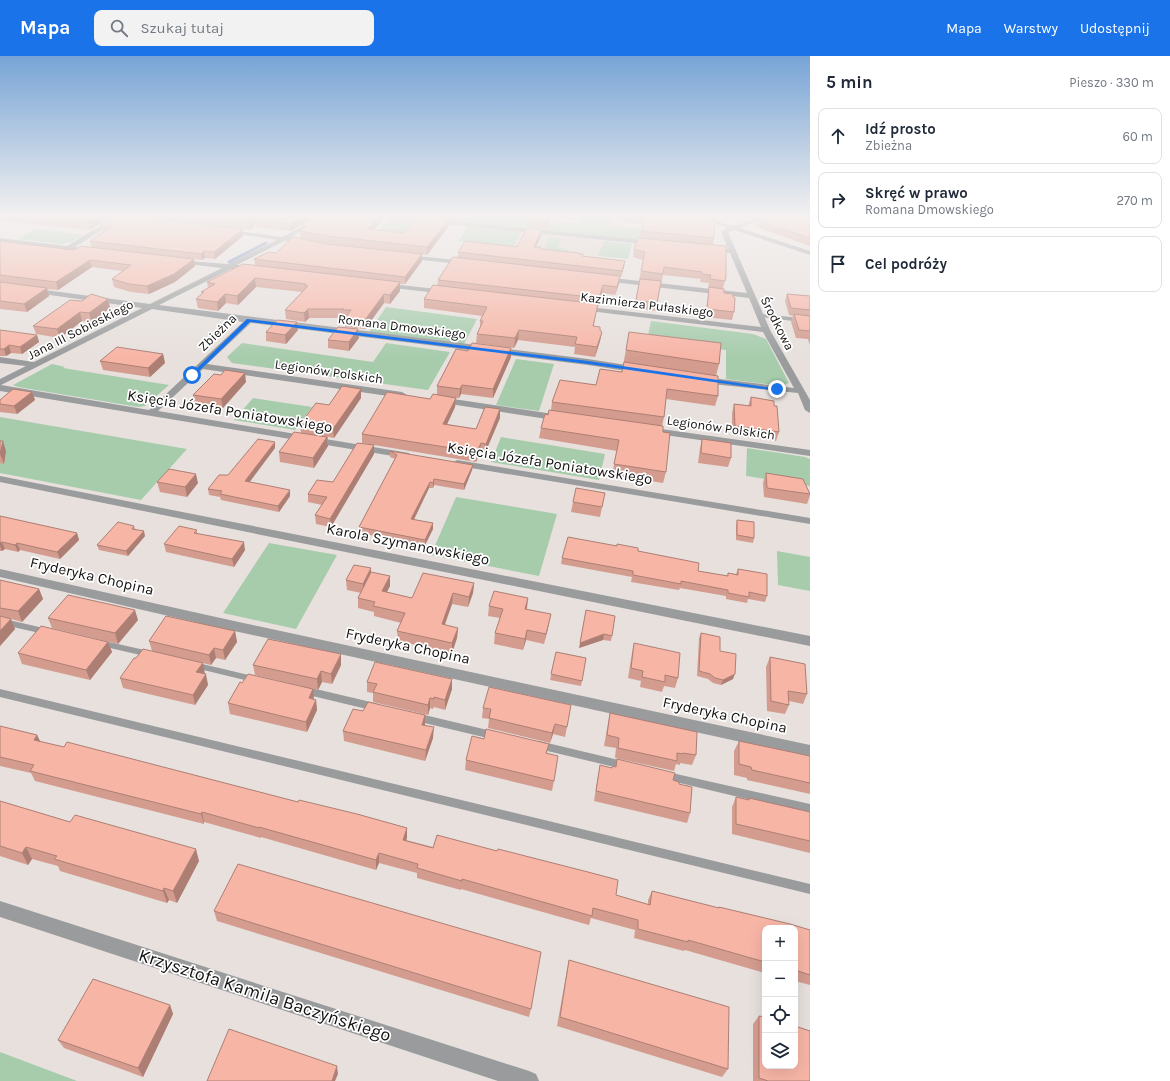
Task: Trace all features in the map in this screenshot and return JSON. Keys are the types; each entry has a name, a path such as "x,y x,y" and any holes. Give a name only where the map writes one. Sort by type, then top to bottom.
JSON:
{"street":[{"path":"193,263 260,270"},
{"name":"Jana III Sobieskiego","path":"0,383 237,263"},
{"path":"462,263 471,264"},
{"name":"Środkowa","path":"738,263 766,330 801,391 810,410"},
{"path":"597,278 751,296"},
{"path":"378,284 457,294"},
{"name":"Romana Dmowskiego","path":"0,286 248,320 588,362 651,372"},
{"name":"Kazimierza Pułaskiego","path":"576,308 766,330"},
{"name":"Zbieżna","path":"151,413 248,320"},
{"path":"0,360 36,365"},
{"name":"Legionów Polskich","path":"201,366 415,397"},
{"path":"690,378 801,391"},
{"name":"Księcia Józefa Poniatowskiego","path":"0,388 418,457"},
{"path":"430,399 573,419"},
{"name":"Legionów Polskich","path":"644,429 810,453"},
{"name":"Księcia Józefa Poniatowskiego","path":"449,462 810,521"},
{"name":"Karola Szymanowskiego","path":"0,479 810,640"},
{"name":"Fryderyka Chopina","path":"0,572 225,624 810,751"},
{"name":"Krzysztofa Kamila Baczyńskiego","path":"0,909 529,1081"}],"lane":[{"path":"761,316 810,321"},
{"path":"0,621 61,634"},
{"path":"91,641 160,657"},
{"path":"183,662 268,682"},
{"path":"291,688 384,709"},
{"path":"0,693 810,889"},
{"path":"408,715 508,738"},
{"path":"531,744 640,769"},
{"path":"655,773 810,809"}],"green space":[{"path":"386,307 477,319 464,344 369,332"},
{"path":"651,321 753,334 766,339 789,383 781,386 726,379 726,350 647,340"},
{"path":"242,343 373,362 386,343 450,352 428,390 232,363 227,357"},
{"path":"516,359 554,364 539,411 496,405"},
{"path":"52,364 65,367 63,368 169,385 145,406 138,407 13,385"},
{"path":"253,398 312,407 295,430 234,420"},
{"path":"0,417 187,449 141,500 0,473"},
{"path":"501,437 605,454 599,480 491,462"},
{"path":"747,448 810,459 810,486 746,476"},
{"path":"456,497 557,514 539,576 431,555"},
{"path":"269,543 337,555 296,629 223,613"},
{"path":"777,551 810,557 810,591 778,585"},
{"path":"0,1052 77,1081 0,1081"}],"building":[{"path":"0,263 86,263 56,282 0,275"},
{"path":"113,263 189,263 174,274 147,286 129,284 112,279 131,265"},
{"path":"286,263 415,263 405,277"},
{"path":"449,263 504,263 620,276 617,287 603,285 599,298 438,280"},
{"path":"552,263 624,263 622,271"},
{"path":"643,263 726,263 725,281 710,279 711,275 702,274 702,272 664,267 663,274 641,271"},
{"path":"243,264 400,282 390,295 384,294 365,320 345,318 351,310 343,310 344,309 308,309 304,313 285,310 308,286 305,286 306,284 255,278 237,296 225,294 217,302 196,299 204,292 201,292 215,284 207,282"},
{"path":"640,279 661,281 657,303 636,300"},
{"path":"0,282 47,288 24,304 0,301"},
{"path":"433,285 598,304 593,326 600,327 602,332 597,347 575,344 577,337 519,330 515,338 477,334 483,321 480,321 487,307 424,299"},
{"path":"709,287 724,289 724,293 733,294 733,297 735,298 734,312 707,309"},
{"path":"91,294 108,299 89,313 80,312 57,329 33,326 70,300 82,301"},
{"path":"787,294 810,296 810,310 791,308"},
{"path":"794,314 810,316 810,331 799,330"},
{"path":"277,320 297,322 285,335 266,332"},
{"path":"338,327 358,329 349,342 328,340"},
{"path":"0,330 37,335 20,347 9,345 4,349 0,349"},
{"path":"629,332 721,343 719,364 626,350"},
{"path":"472,343 511,348 493,389 462,385 460,389 437,386 456,349 468,351"},
{"path":"117,347 163,354 148,368 100,361"},
{"path":"624,362 718,376 718,396 667,389 664,417 552,402 560,380 596,385 600,369 622,372"},
{"path":"225,370 245,373 221,399 193,395 214,374 221,375"},
{"path":"342,386 361,389 333,429 300,424 316,403 329,405"},
{"path":"13,389 32,392 14,406 0,404 0,400"},
{"path":"387,392 430,399 433,394 456,398 443,424 476,429 485,407 500,409 486,444 481,443 477,452 362,434"},
{"path":"751,397 774,401 774,406 777,406 779,432 735,426 734,404 751,406"},
{"path":"549,410 663,426 663,432 670,433 666,472 614,464 619,440 541,428 545,414 548,415"},
{"path":"294,432 327,437 313,458 279,452"},
{"path":"258,439 275,442 245,481 290,490 278,506 220,494 222,491 208,489 219,475 228,475"},
{"path":"702,439 731,443 731,458 701,453"},
{"path":"0,441 3,441 0,454"},
{"path":"357,443 374,445 330,519 315,515 327,497 308,494 317,480 333,482"},
{"path":"390,451 473,465 464,484 434,479 433,483 430,482 411,519 433,523 425,540 359,527 397,455"},
{"path":"169,469 196,474 185,487 157,482"},
{"path":"766,473 803,479 810,494 767,488"},
{"path":"576,488 605,493 602,507 573,502"},
{"path":"0,516 77,533 57,552 17,543 15,545 2,542 0,543"},
{"path":"737,520 754,522 754,538 737,535"},
{"path":"118,522 134,526 132,529 144,531 126,551 97,545"},
{"path":"179,526 197,530 194,533 244,542 232,559 164,544"},
{"path":"568,537 617,546 617,544 638,548 638,551 699,563 698,571 728,576 728,573 738,575 738,569 767,574 767,596 749,592 749,597 728,593 728,590 681,581 681,584 633,575 633,571 562,558"},
{"path":"354,565 371,568 363,584 346,580"},
{"path":"371,572 390,576 382,591 412,598 423,573 474,583 469,597 453,593 442,624 458,628 452,643 397,631 405,613 373,606 375,602 358,598"},
{"path":"0,580 39,589 18,611 0,608"},
{"path":"494,591 528,598 525,609 551,614 546,634 527,630 525,639 495,633 503,609 489,606"},
{"path":"68,595 135,610 115,633 48,618"},
{"path":"586,610 615,616 612,636 604,634 580,643"},
{"path":"0,616 11,619 0,631"},
{"path":"166,616 235,631 223,650 214,648 209,655 149,641"},
{"path":"41,626 108,642 86,670 18,653"},
{"path":"701,633 720,637 720,651 736,654 735,674 723,680 699,671"},
{"path":"268,639 341,654 331,674 321,671 317,679 253,665"},
{"path":"634,643 680,653 678,678 665,675 665,682 642,677 643,671 631,668"},
{"path":"143,649 203,663 196,672 206,674 193,695 120,678 134,658 136,658"},
{"path":"556,652 586,658 582,681 551,674"},
{"path":"770,657 805,664 807,694 788,691 789,705 771,701"},
{"path":"375,662 452,679 445,700 434,697 434,699 430,698 428,705 373,692 377,684 367,682"},
{"path":"248,674 313,689 309,698 316,700 306,722 228,703 240,682 242,683"},
{"path":"489,687 571,705 567,727 555,724 552,733 489,718 491,709 483,708"},
{"path":"368,702 425,715 422,725 434,727 426,750 343,731 353,709 363,711"},
{"path":"610,713 697,732 696,755 677,753 677,761 618,748 619,738 607,735"},
{"path":"0,726 37,735 34,740 64,747 67,742 298,802 299,800 407,828 403,840 433,848 437,835 618,880 616,895 650,905 652,891 793,925 762,925 762,961 688,940 688,942 638,929 638,920 593,908 592,916 462,879 462,881 417,868 418,864 379,853 376,860 202,812 201,814 30,771 34,765 0,757"},
{"path":"486,729 549,744 546,753 558,756 554,781 466,760 472,736 484,739"},
{"path":"739,741 810,756 810,783 752,770 751,767 739,764"},
{"path":"617,759 675,773 673,780 679,782 679,784 692,787 690,813 596,791 600,765 612,768 613,766 616,767"},
{"path":"736,797 749,800 749,798 810,812 810,841 736,824"},
{"path":"0,801 70,822 75,815 196,849 173,891 164,888 163,891 54,859 57,856 26,847 22,853 0,846"},
{"path":"238,864 541,952 531,1009 214,911"},
{"path":"798,926 810,930 810,975 798,971"},
{"path":"569,960 729,1007 728,1069 560,1017"},
{"path":"93,979 170,1005 138,1068 58,1040"},
{"path":"759,1016 762,1016 762,1069 798,1069 798,1027 810,1031 810,1081 768,1081 759,1078"},
{"path":"229,1029 337,1066 332,1081 207,1081"}],"route":[{"path":"192,375 248,320 588,362 698,379 777,389"}]}
